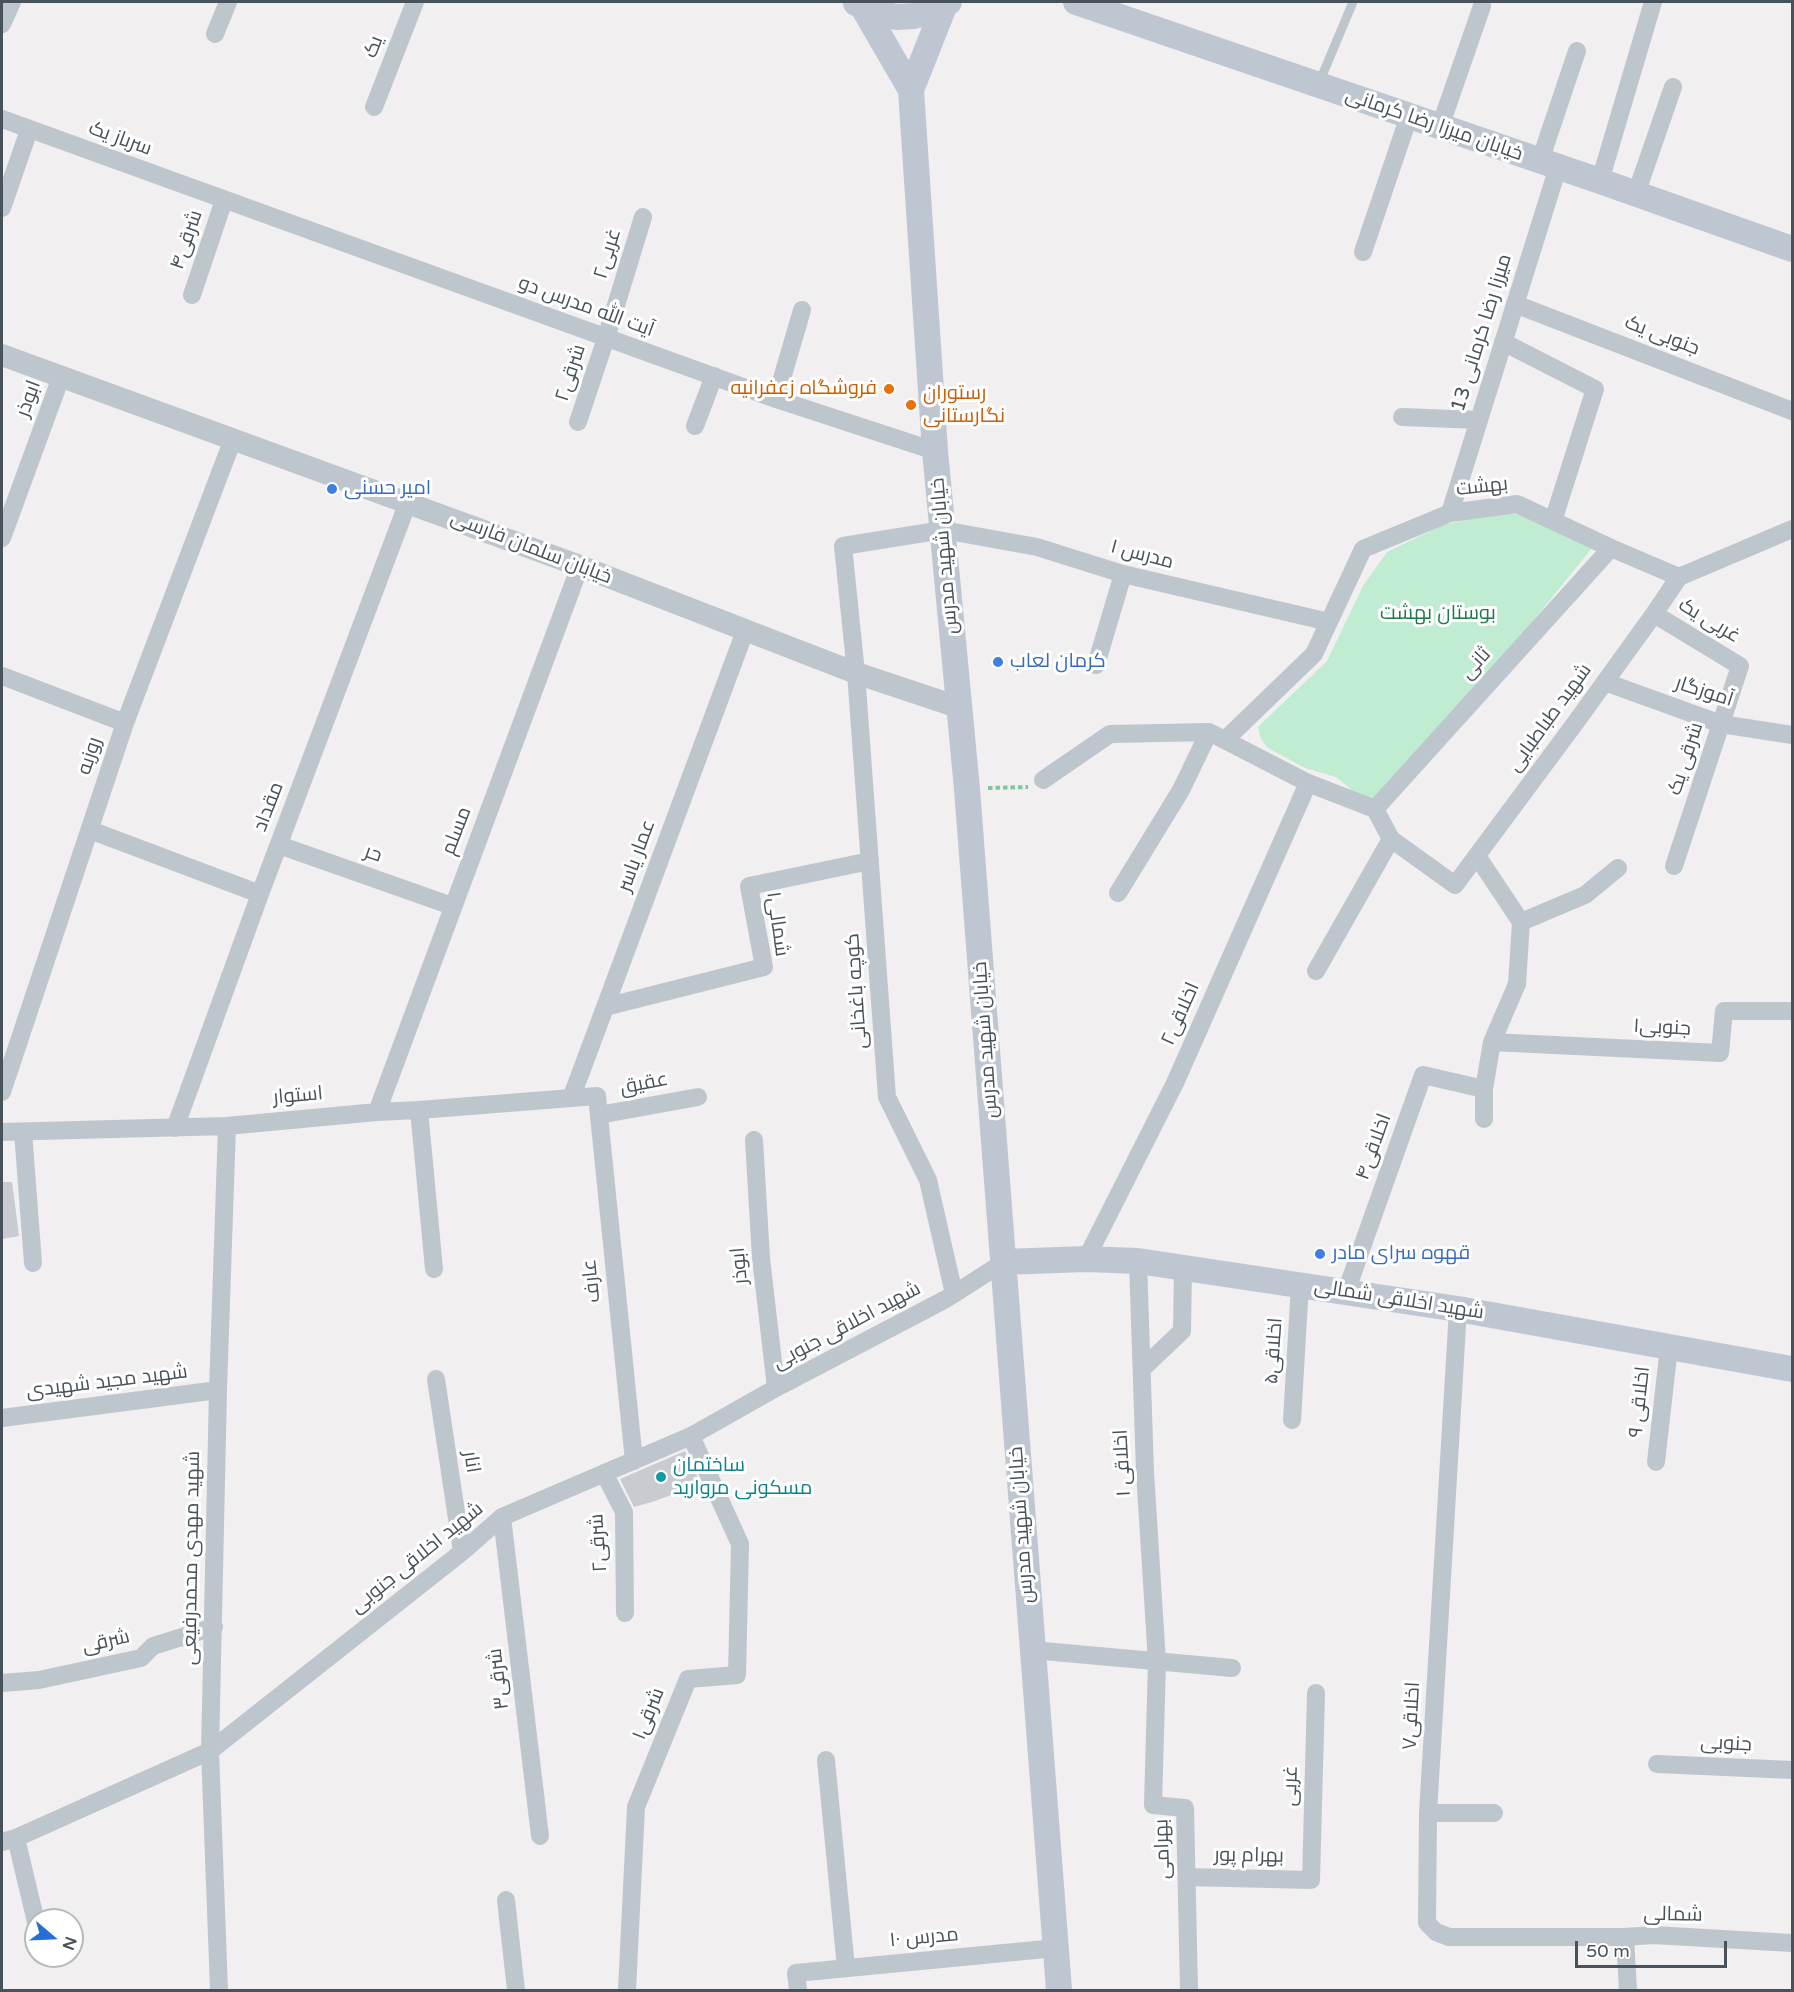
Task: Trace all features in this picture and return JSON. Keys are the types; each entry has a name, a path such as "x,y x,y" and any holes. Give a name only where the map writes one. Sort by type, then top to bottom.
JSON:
{"main road":[{"path":"859,5 880,14 897,17 930,12 947,3"},
{"name":"خیابان شهید مدرس","path":"947,3 911,90 935,451 967,789 1059,1990"},
{"name":"خیابان میرزا رضا کرمانی","path":"1086,3 1792,249"},
{"name":"خیابان شهید مدرس","path":"859,5 911,90"},
{"name":"شهید اخلاقی شمالی","path":"1004,1262 1086,1259 1138,1261 1458,1309 1792,1369"}],"street":[{"path":"2,24 12,2"},
{"name":"یک","path":"374,107 415,2"},
{"path":"1600,181 1653,2"},
{"path":"215,34 221,3"},
{"path":"1440,127 1482,6"},
{"name":"میرزا رضا کرمانی 13","path":"1450,513 1515,303 1577,51"},
{"path":"1636,194 1673,87"},
{"path":"1363,252 1409,116"},
{"name":"سرباز یک","path":"2,119 224,200"},
{"path":"2,208 29,130"},
{"name":"آیت الله مدرس دو","path":"224,200 776,399 935,451"},
{"name":"شرقی۴","path":"192,295 224,200"},
{"name":"غربی۲","path":"606,338 643,217"},
{"name":"جنوبی یک","path":"1515,303 1792,411"},
{"path":"776,399 802,310"},
{"name":"شرقی۲","path":"578,422 606,338"},
{"path":"1503,342 1595,389 1553,521"},
{"name":"خیابان سلمان فارسی","path":"2,355 580,566 856,673 958,707"},
{"path":"695,426 714,376"},
{"name":"ابوذر","path":"2,538 61,377"},
{"path":"1402,417 1479,420"},
{"name":"روزبه","path":"2,1092 125,723 233,439"},
{"name":"مقداد","path":"174,1128 408,502"},
{"name":"بهشت","path":"1226,739 1314,654 1363,549 1450,513 1517,504 1679,577"},
{"path":"1679,577 1792,529"},
{"name":"مدرس ۱","path":"856,673 843,546 943,530 1037,547 1123,574 1329,622"},
{"name":"ثانی","path":"1375,809 1611,548"},
{"name":"مسلم","path":"377,1112 580,566"},
{"path":"1096,665 1123,574"},
{"name":"شهید طباطبایی","path":"1391,839 1455,885 1605,682 1679,577"},
{"name":"غربی یک","path":"1654,614 1740,666"},
{"name":"عمار یاسر","path":"572,1096 745,631"},
{"name":"شرقی یک","path":"1674,866 1740,666"},
{"name":"کوچه باغخانی","path":"856,673 887,1096 928,1180 954,1294"},
{"path":"2,676 125,723"},
{"name":"آموزگار","path":"1605,682 1721,724 1792,735"},
{"path":"1118,893 1181,790 1209,732"},
{"path":"1042,780 1110,734 1209,732 1308,783 1375,809 1391,839 1316,971"},
{"name":"اخلاقی۲","path":"1086,1259 1175,1083 1308,783"},
{"path":"90,830 260,894"},
{"name":"حر","path":"279,845 452,906"},
{"path":"1477,856 1521,922 1517,984 1492,1042 1484,1089 1484,1119"},
{"name":"شمالی۱","path":"605,1007 764,967 749,886 870,861"},
{"path":"1521,922 1585,895 1618,868"},
{"name":"جنوبی۱","path":"1492,1042 1720,1053 1724,1011 1792,1011"},
{"name":"اخلاقی۴","path":"1346,1292 1423,1076 1484,1089"},
{"name":"استوار","path":"2,1132 227,1126 572,1096 597,1096"},
{"name":"عارف","path":"597,1096 634,1461"},
{"name":"عقیق","path":"599,1115 698,1097"},
{"path":"419,1110 434,1269"},
{"name":"شهید مهدی محمدرفیعی","path":"219,1990 210,1751 218,1390 227,1126"},
{"path":"23,1132 33,1263"},
{"name":"ابوذر","path":"754,1140 761,1258 776,1388"},
{"name":"اخلاقی ۱","path":"1138,1261 1145,1472 1157,1662"},
{"name":"شهید اخلاقی جنوبی","path":"9,1840 210,1751 462,1552 502,1517 692,1436 776,1388 954,1294 1004,1262"},
{"path":"1142,1369 1182,1331 1183,1268"},
{"name":"اخلاقی۵","path":"1292,1420 1300,1285"},
{"name":"اخلاقی۷","path":"1458,1309 1428,1813 1427,1923 1436,1932 1449,1937 1625,1938"},
{"name":"اخلاقی ۹","path":"1656,1462 1669,1347"},
{"name":"انار","path":"436,1379 462,1552"},
{"name":"شهید مجید شهیدی","path":"2,1418 218,1390"},
{"name":"شرقی۱","path":"627,1990 636,1807 688,1679 737,1676 741,1544 692,1436"},
{"name":"شرقی۲","path":"604,1473 624,1512 625,1613"},
{"name":"شرقی۳","path":"502,1517 540,1836"},
{"name":"شرقی","path":"2,1683 39,1680 141,1658 153,1646 214,1626"},
{"path":"1032,1650 1232,1668"},
{"name":"بهرامی","path":"1157,1662 1153,1805 1185,1808 1189,1990"},
{"name":"غربی","path":"1311,1880 1316,1693"},
{"path":"826,1760 846,1968"},
{"name":"جنوبی","path":"1657,1764 1792,1770"},
{"path":"1428,1813 1494,1813"},
{"path":"9,1840 31,1908"},
{"name":"بهرام پور","path":"1187,1877 1311,1880"},
{"path":"506,1900 516,1990"},
{"name":"شمالی","path":"1625,1938 1653,1935 1792,1943"},
{"path":"1625,1938 1628,1990"},
{"name":"مدرس ۱۰","path":"797,1982 846,1968 1056,1948"}],"lane":[{"path":"1318,85 1353,2"}],"path":[{"path":"967,789 1028,787 1042,780"}],"green space":[{"name":"بوستان بهشت","path":"1509,513 1526,516 1592,548 1520,637 1369,804 1336,777 1305,768 1268,748 1261,739 1258,727 1327,661 1363,586 1387,552 1443,525 1481,516"}],"building":[{"path":"2,1182 12,1182 19,1236 2,1239"},
{"name":"ساختمان مسکونی مروارید","path":"685,1451 701,1484 634,1507 620,1479"}],"place":[{"name":"فروشگاه زعفرانیه","path":"889,389"},
{"name":"رستوران نگارستانی","path":"911,405"},
{"name":"امیر حسنی","path":"332,489"},
{"name":"کرمان لعاب","path":"998,662"},
{"name":"قهوه سرای مادر","path":"1320,1254"},
{"name":"ساختمان مسکونی مروارید","path":"661,1477"}]}
